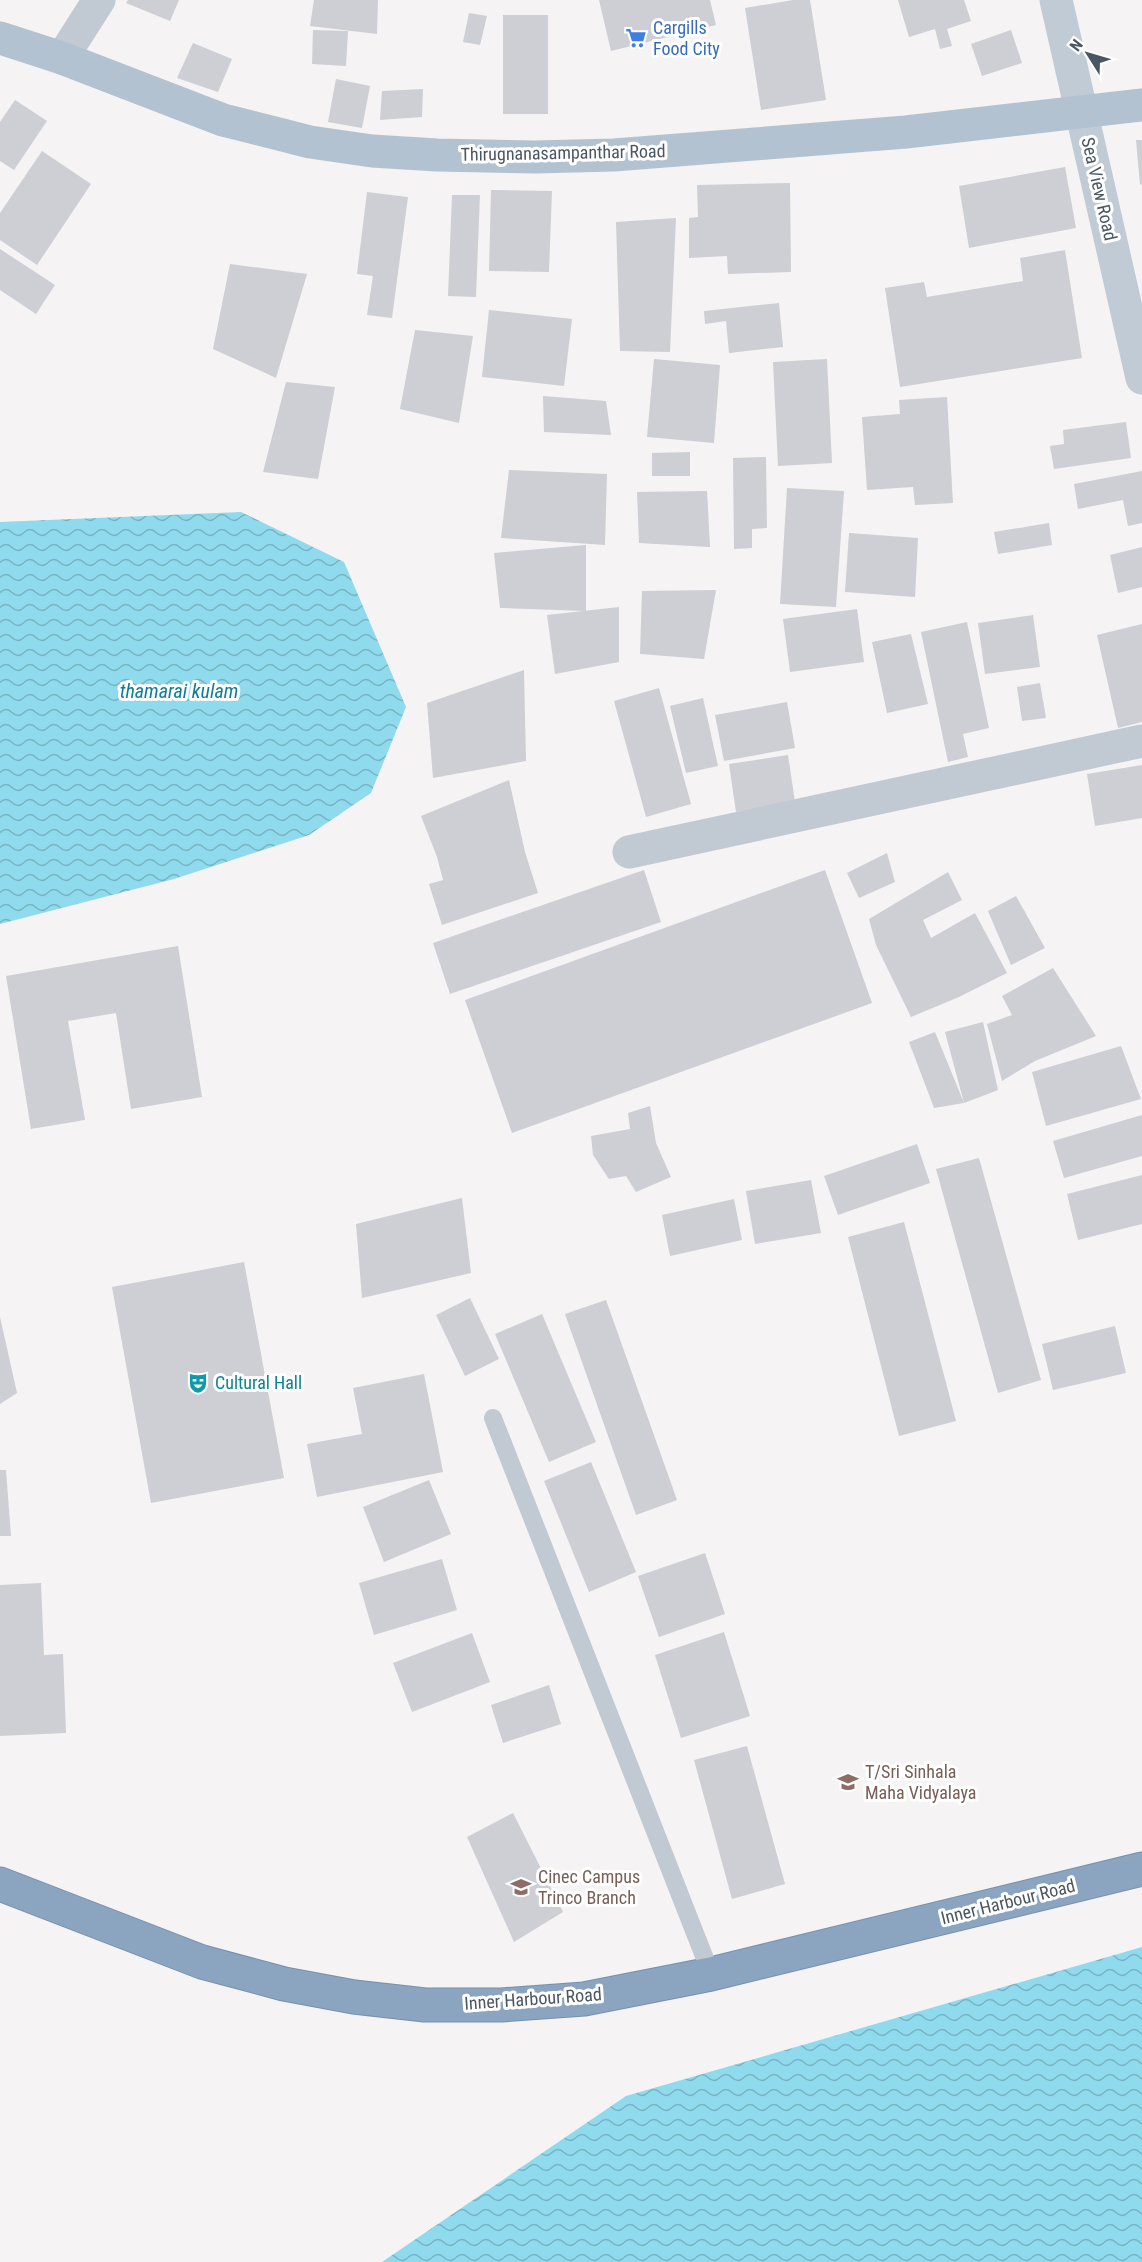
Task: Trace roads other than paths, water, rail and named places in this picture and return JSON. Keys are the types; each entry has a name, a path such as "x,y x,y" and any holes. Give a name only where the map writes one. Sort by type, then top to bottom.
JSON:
{"highway":[{"name":"Inner Harbour Road","path":"0,1884 202,1962 284,1984 354,1997 425,2005 513,2004 584,1999 711,1974 1142,1869"}],"main road":[{"name":"Sea View Road","path":"1056,0 1142,378"},
{"name":"Thirugnanasampanthar Road","path":"0,38 62,58 223,120 310,142 372,151 437,156 614,155 906,132 1142,105"}],"street":[{"path":"62,58 99,0"},
{"path":"628,852 1142,741"}],"lane":[{"path":"493,1418 711,1974"}],"water":[{"name":"thamarai kulam","path":"241,512 344,562 406,707 371,793 309,835 174,879 0,924 0,522"},
{"path":"1142,1947 1142,2262 382,2262 626,2096"}],"place":[{"name":"Cargills Food City","path":"636,38"},
{"name":"Cultural Hall","path":"198,1383"},
{"name":"T/Sri Sinhala Maha Vidyalaya","path":"848,1782"},
{"name":"Cinec Campus Trinco Branch","path":"521,1887"}]}
